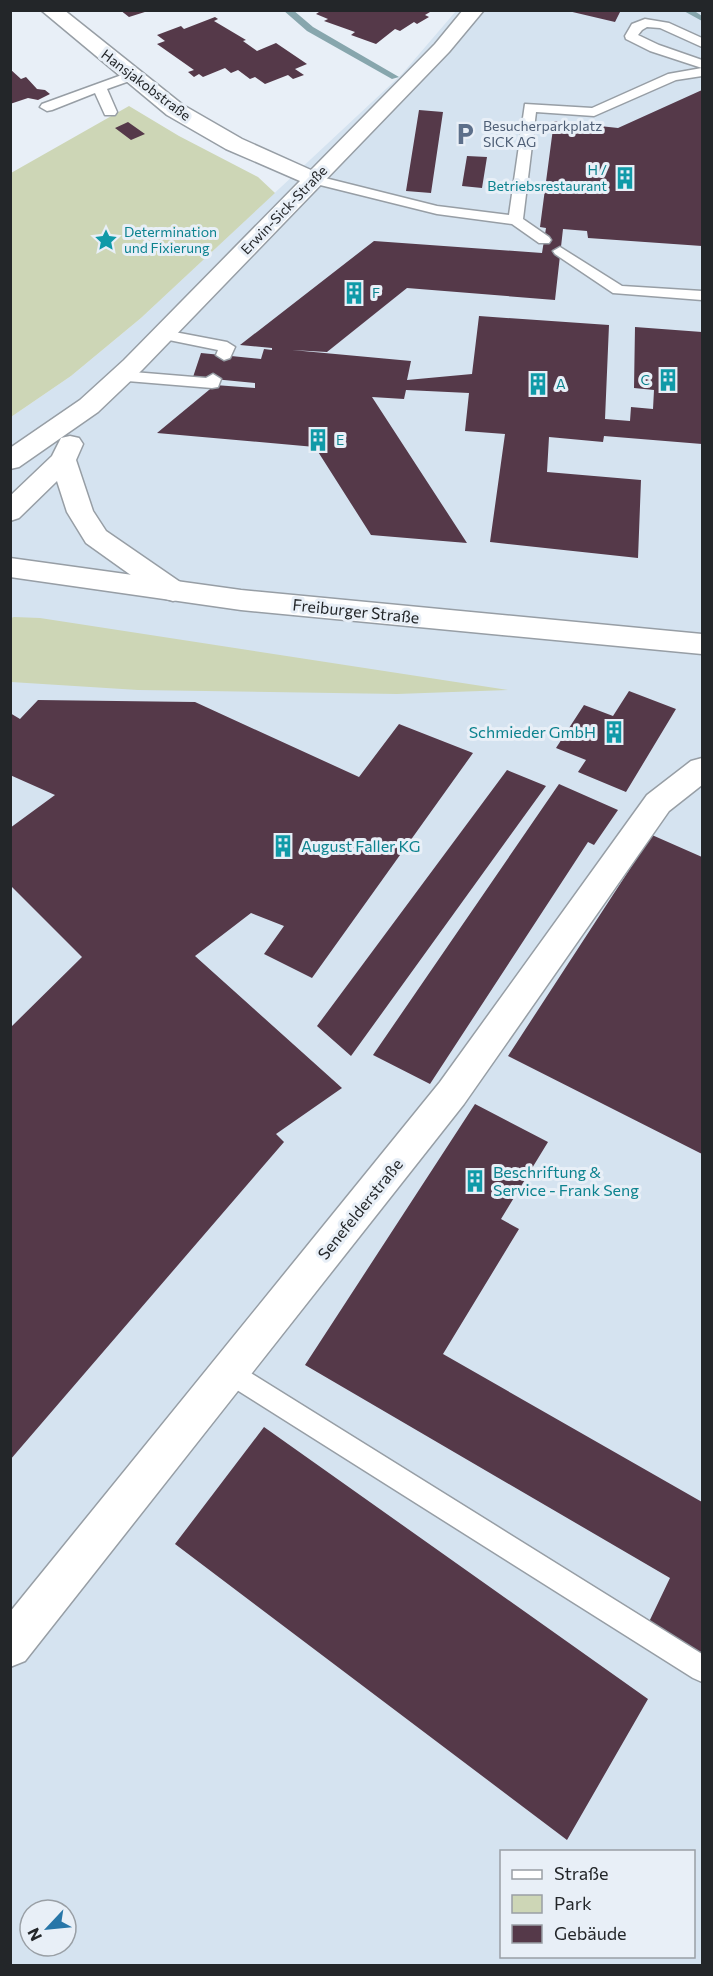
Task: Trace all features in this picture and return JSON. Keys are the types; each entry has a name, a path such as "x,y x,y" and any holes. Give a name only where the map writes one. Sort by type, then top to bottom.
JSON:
{"street":[{"name":"Hansjakobstraße","path":"51,10 175,110 219,136 313,179"},
{"name":"Erwin-Sick-Straße","path":"10,461 89,406 164,335 439,51 474,10"},
{"name":"Erwin-Sick-Straße","path":"10,512 63,460 89,406"},
{"path":"63,460 80,512 96,537 172,591"},
{"name":"Freiburger Straße","path":"10,567 172,591 434,620 702,644"},
{"name":"Senefelderstraße","path":"10,1646 452,1093 658,803 702,769"}],"lane":[{"path":"702,43 665,25 653,23 639,25 633,30 631,36 639,43 685,56 702,64"},
{"path":"516,220 530,107 594,112 673,76 702,72"},
{"path":"47,107 130,76"},
{"path":"99,87 110,112"},
{"path":"313,179 437,210 516,220 544,240"},
{"path":"560,251 618,290 702,296"},
{"path":"164,335 227,347 224,355"},
{"path":"121,376 212,383 213,379"},
{"path":"230,1372 702,1669"}],"shaded area":[{"path":"456,11 702,11 702,1965 11,1966 11,417 71,376 141,318 402,74"}],"green space":[{"path":"129,106 179,136 258,177 275,193 141,318 71,376 11,417 11,173"},
{"path":"11,618 40,618 508,690 397,694 138,690 11,682"}],"building":[{"path":"120,10 148,10 148,11 129,17"},
{"path":"322,10 428,10 430,12 425,15 429,17 417,24 414,22 400,31 395,29 376,44 351,35 355,32 324,21 328,19 316,14"},
{"path":"564,10 621,10 615,22"},
{"path":"215,17 218,19 214,21 246,40 243,41 257,51 276,43 307,64 295,69 304,75 293,79 288,75 265,84 255,77 250,79 238,70 231,73 225,68 203,77 199,74 194,77 188,72 194,70 157,44 165,41 157,35 181,26 184,29"},
{"path":"10,69 21,79 26,77 37,89 45,90 50,94 38,100 28,98 10,104"},
{"path":"702,90 702,246 588,238 587,231 563,229 555,300 407,288 327,352 292,350 411,361 407,380 472,374 479,316 609,325 605,419 630,421 631,407 653,409 654,390 634,388 635,327 702,332 702,444 604,436 603,442 549,437 547,472 641,480 638,558 490,542 505,434 465,431 469,393 406,390 404,399 372,397 467,543 371,535 315,447 157,433 215,385 255,388 255,383 193,377 201,353 261,359 264,349 272,350 272,348 240,345 374,241 542,253 546,228 540,227 554,121 618,128"},
{"path":"419,110 443,112 431,193 406,191"},
{"path":"128,122 145,134 131,140 115,128"},
{"path":"467,156 487,157 482,188 462,186"},
{"name":"Schmieder GmbH","path":"629,691 676,709 626,792 578,772 586,760 556,748 584,705 613,716"},
{"path":"38,700 195,702 359,777 399,724 473,753 312,978 264,954 284,926 251,913 195,956 342,1088 276,1134 284,1142 10,1460 10,1028 82,957 10,885 10,828 55,795 10,775 10,713 20,719"},
{"path":"507,770 546,786 351,1056 317,1026"},
{"path":"559,784 618,810 594,845 588,842 430,1084 373,1055"},
{"path":"652,835 702,857 702,1154 508,1056"},
{"path":"475,1104 548,1142 501,1219 519,1229 443,1354 702,1502 702,1657 648,1624 670,1578 305,1365"},
{"path":"264,1427 648,1699 567,1840 175,1544"}],"waterway":[{"path":"287,10 310,29 395,77"},
{"path":"686,10 702,19"}],"place":[{"name":"Besucherparkplatz SICK AG","path":"465,134"},
{"name":"H / Betriebsrestaurant","path":"625,178"},
{"name":"Determination und Fixierung","path":"106,240"},
{"name":"F","path":"354,293"},
{"name":"C","path":"668,380"},
{"name":"A","path":"538,384"},
{"name":"E","path":"318,440"},
{"name":"Schmieder GmbH","path":"614,732"},
{"name":"August Faller KG","path":"283,846"},
{"name":"Beschriftung & Service - Frank Seng","path":"475,1181"}]}
